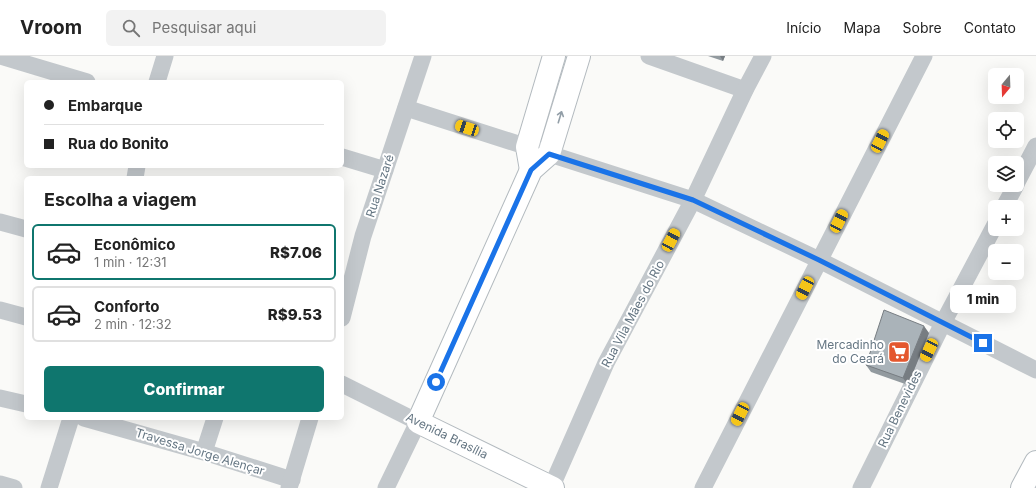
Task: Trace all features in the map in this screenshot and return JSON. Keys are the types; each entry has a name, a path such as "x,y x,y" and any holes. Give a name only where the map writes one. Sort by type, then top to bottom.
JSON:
{"street":[{"path":"158,80 165,56"},
{"name":"Rua Nazaré","path":"344,309 364,236 423,56"},
{"path":"531,170 527,147 554,56"},
{"path":"386,488 418,422 531,170 549,154 579,56"},
{"path":"649,56 745,90"},
{"name":"Rua Vila Mães do Rio","path":"552,488 606,363 693,200 745,90 763,56"},
{"path":"703,488 924,56"},
{"path":"1,58 80,80"},
{"path":"406,108 693,200 819,260 1036,370"},
{"path":"1024,169 1036,146"},
{"path":"344,158 385,170"},
{"path":"0,222 24,228"},
{"name":"Rua Benevides","path":"861,488 943,323 989,236"},
{"path":"0,310 24,316"},
{"name":"Avenida Brasília","path":"344,385 552,488"},
{"path":"0,398 24,404"},
{"path":"49,488 70,420"},
{"name":"Travessa Jorge Alençar","path":"100,420 123,423 291,484"},
{"path":"204,452 214,420"},
{"path":"291,484 309,420"},
{"path":"1022,488 1036,462"},
{"path":"0,484 14,488"}],"building":[{"name":"Mercadinho do Ceará","path":"884,310 924,326 903,378 866,365"}],"place":[{"name":"Mercadinho do Ceará","path":"899,352"}],"route":[{"path":"436,382 531,170 549,154 693,200 819,260 983,343"}]}
